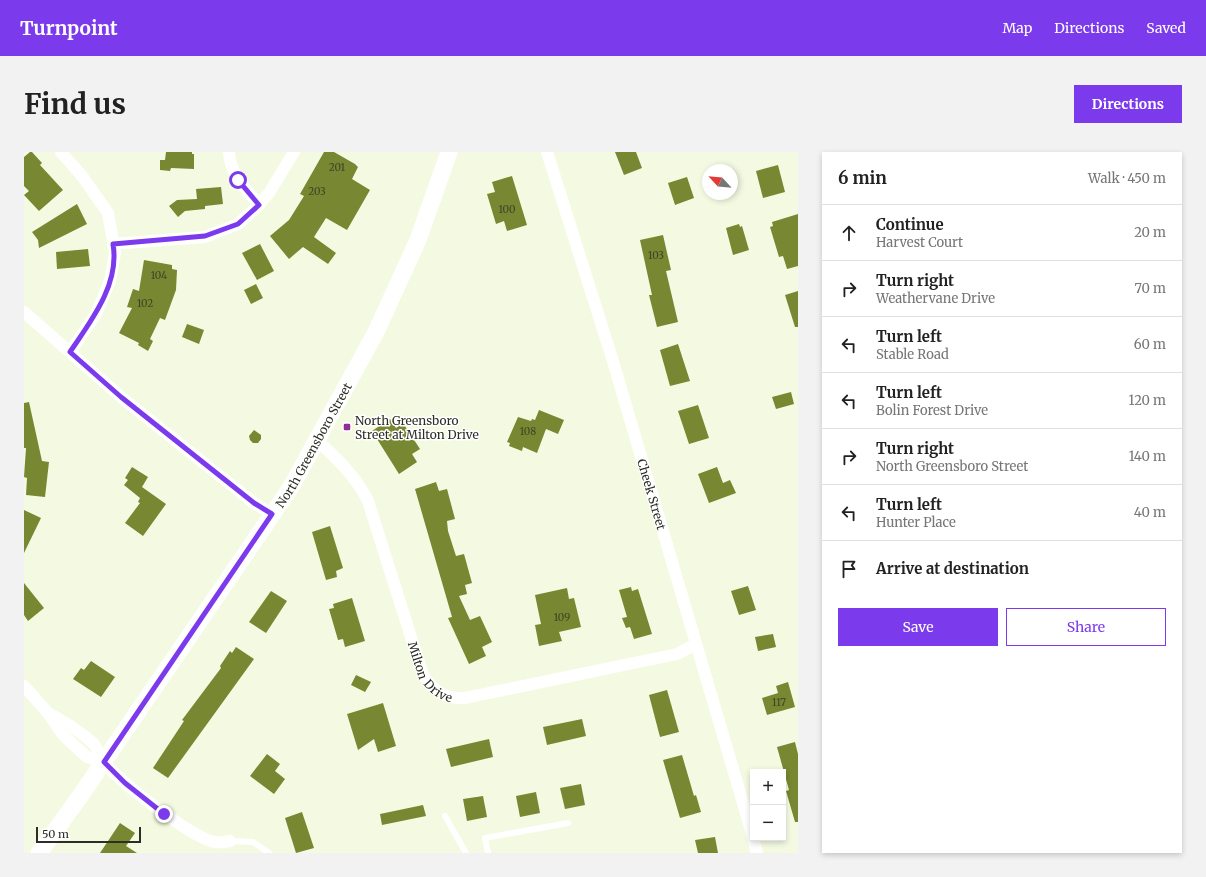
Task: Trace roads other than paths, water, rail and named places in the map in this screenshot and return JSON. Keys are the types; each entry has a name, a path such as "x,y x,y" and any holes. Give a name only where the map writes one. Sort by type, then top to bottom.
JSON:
{"main road":[{"name":"North Greensboro Street","path":"39,853 104,762 291,487 376,332 418,240 449,152"}],"street":[{"path":"61,152 82,176 108,213 115,253 110,281 96,314 70,352"},
{"path":"229,152 232,168 238,180 259,205"},
{"path":"113,244 205,236 238,224 259,205 280,178 294,152"},
{"name":"Cheek Street","path":"547,152 612,358 750,828"},
{"path":"24,312 121,397 242,493 272,514"},
{"name":"Milton Drive","path":"317,440 350,472 360,485 368,501 423,676 431,687 440,694 454,698 465,698 678,654 696,644"},
{"path":"24,686 48,713 72,725 95,745 104,762 125,783 164,814 205,839 215,842 230,841"},
{"name":"Cheek Street","path":"754,841 757,853"}],"lane":[{"path":"445,816 466,853"},
{"path":"488,853 485,838 568,823"},
{"path":"230,841 254,842 269,853"}],"place":[{"name":"North Greensboro Street at Milton Drive","path":"347,427"}]}
